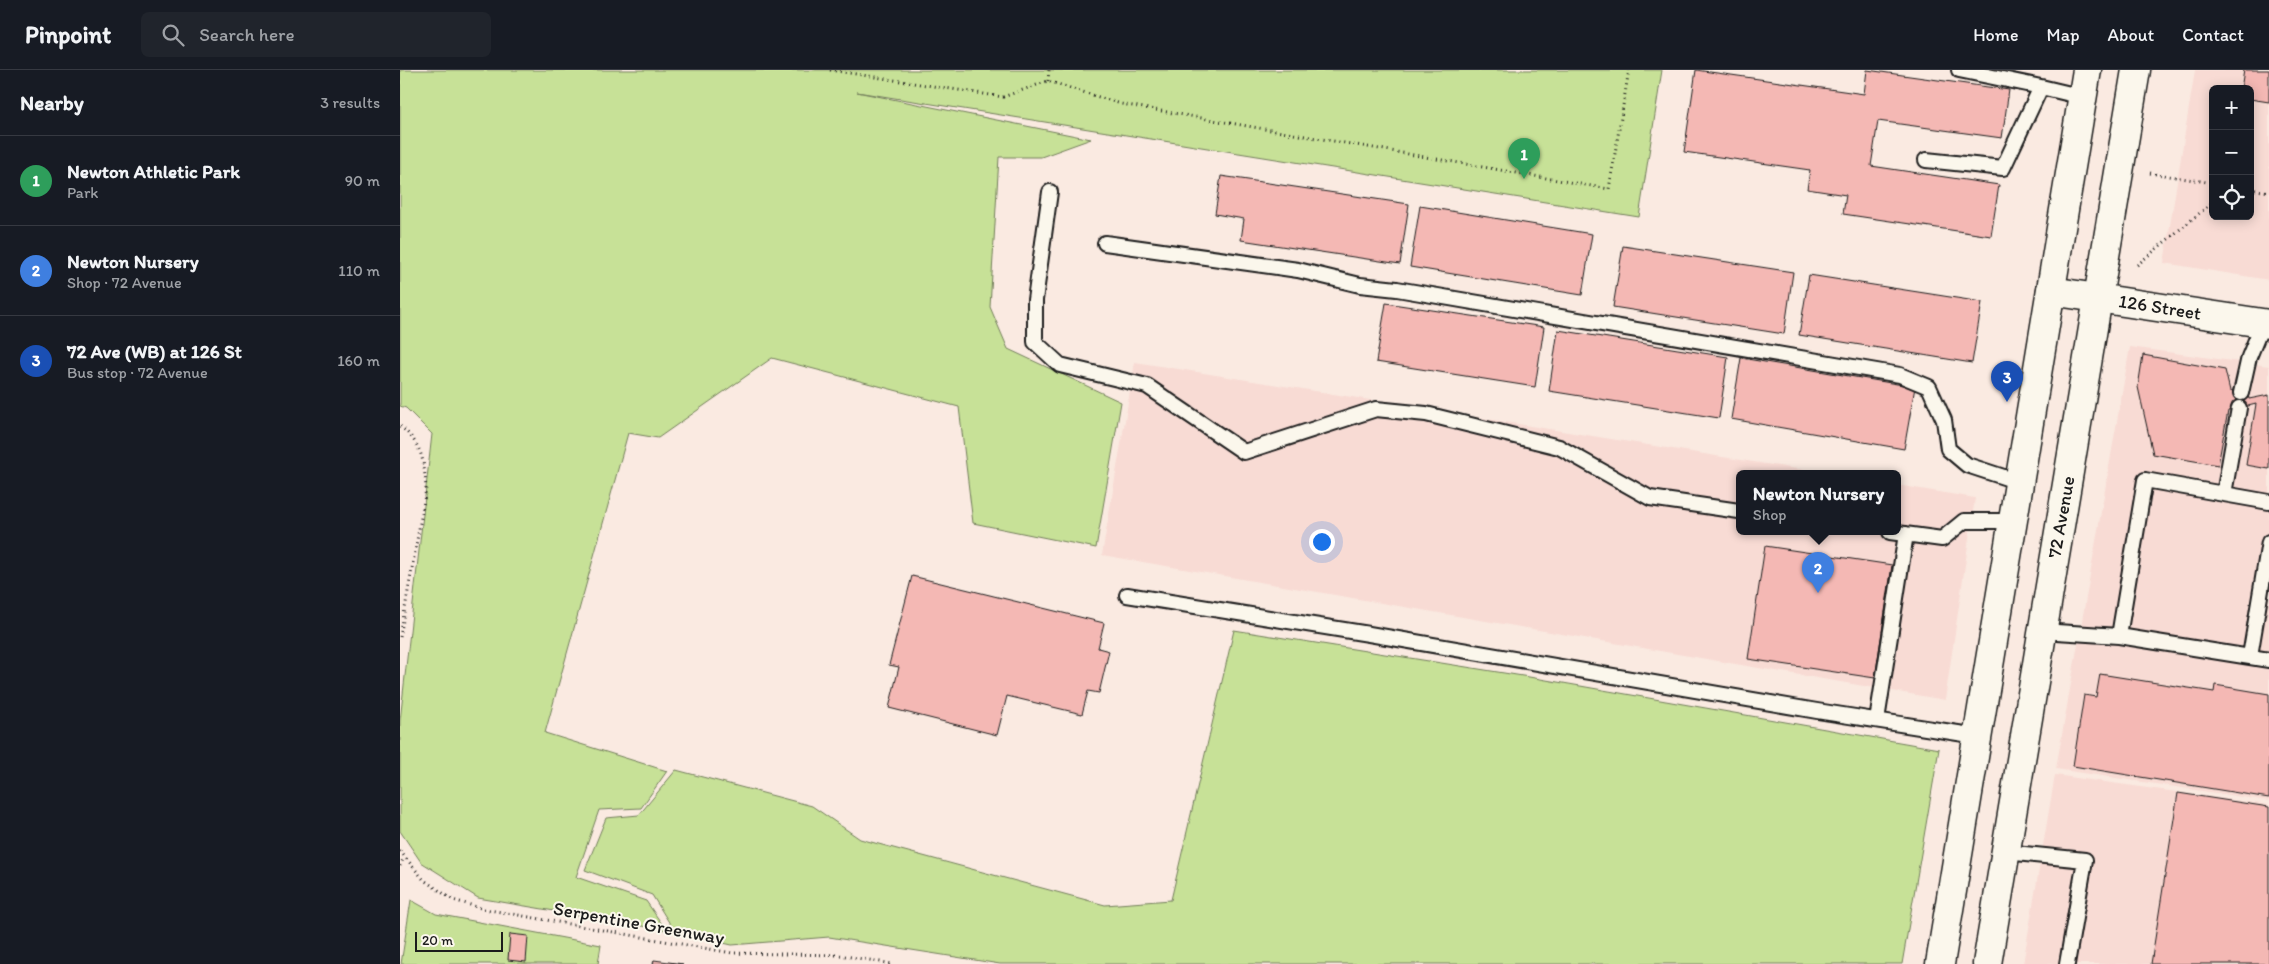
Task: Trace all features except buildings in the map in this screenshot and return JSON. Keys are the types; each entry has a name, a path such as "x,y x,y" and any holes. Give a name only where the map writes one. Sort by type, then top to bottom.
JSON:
{"main road":[{"path":"1940,964 2087,70"},
{"name":"72 Avenue","path":"1987,964 2041,630 2136,70"},
{"name":"126 Street","path":"2051,291 2266,324"}],"lane":[{"path":"1959,70 2083,97"},
{"path":"1926,160 2003,168 2041,87"},
{"path":"1050,192 1035,300 1035,342 1060,365 1147,386 1244,452 1376,409 1426,414 1559,447 1650,498 1736,511"},
{"path":"1105,243 1298,270 1360,285 1397,289 1900,374 1929,387 1944,420 1948,449 1967,465 2019,482"},
{"path":"2241,393 2249,357 2266,324"},
{"path":"2224,494 2239,408"},
{"path":"2119,636 2145,480 2269,502"},
{"path":"1901,533 1942,539 1964,521 2013,522"},
{"path":"1877,720 1906,534"},
{"path":"2250,656 2269,542"},
{"path":"1127,595 1978,736"},
{"path":"2041,630 2119,636 2269,660"},
{"path":"2005,852 2084,860 2067,964"}],"path":[{"path":"830,70 1003,97 1048,81 1121,104 1609,189 1628,70"},
{"path":"1048,81 1049,70"},
{"path":"2150,173 2209,182"},
{"path":"2254,190 2269,192"},
{"path":"2137,265 2209,205"},
{"path":"400,426 414,438 420,451 424,465 426,489 400,637"},
{"name":"Serpentine Greenway","path":"400,851 424,880 453,900 484,909 732,953 839,955 893,964"},
{"path":"400,866 404,858"}],"shaded area":[{"path":"2195,70 2269,70 2269,280 2164,263"},
{"path":"2130,347 2269,366 2269,801 2056,769"},
{"path":"1135,362 1803,470 1736,470 1736,535 1901,535 1901,486 1975,498 1945,700 1102,555"},
{"path":"2055,775 2269,805 2269,964 2023,964"}],"green space":[{"path":"400,70 1662,70 1639,217 857,92 1091,139 1041,157 999,157 990,307 1008,349 1121,402 1096,548 973,523 959,407 772,358 658,438 628,433 545,733 667,771 641,808 599,810 576,877 646,901 666,930 478,898 421,862 400,831 400,721 432,434 406,408 400,406"},
{"path":"1234,630 1529,677 1939,749 1902,964 1000,964 829,937 732,945 675,932 652,895 585,870 606,818 639,815 676,770 812,806 860,839 1105,905 1171,900"},
{"path":"411,900 436,914 601,945 598,964 401,964"}],"place":[{"name":"Newton Athletic Park","path":"1524,179"},
{"name":"72 Ave (WB) at 126 St","path":"2007,402"},
{"name":"Newton Nursery","path":"1818,593"}]}
